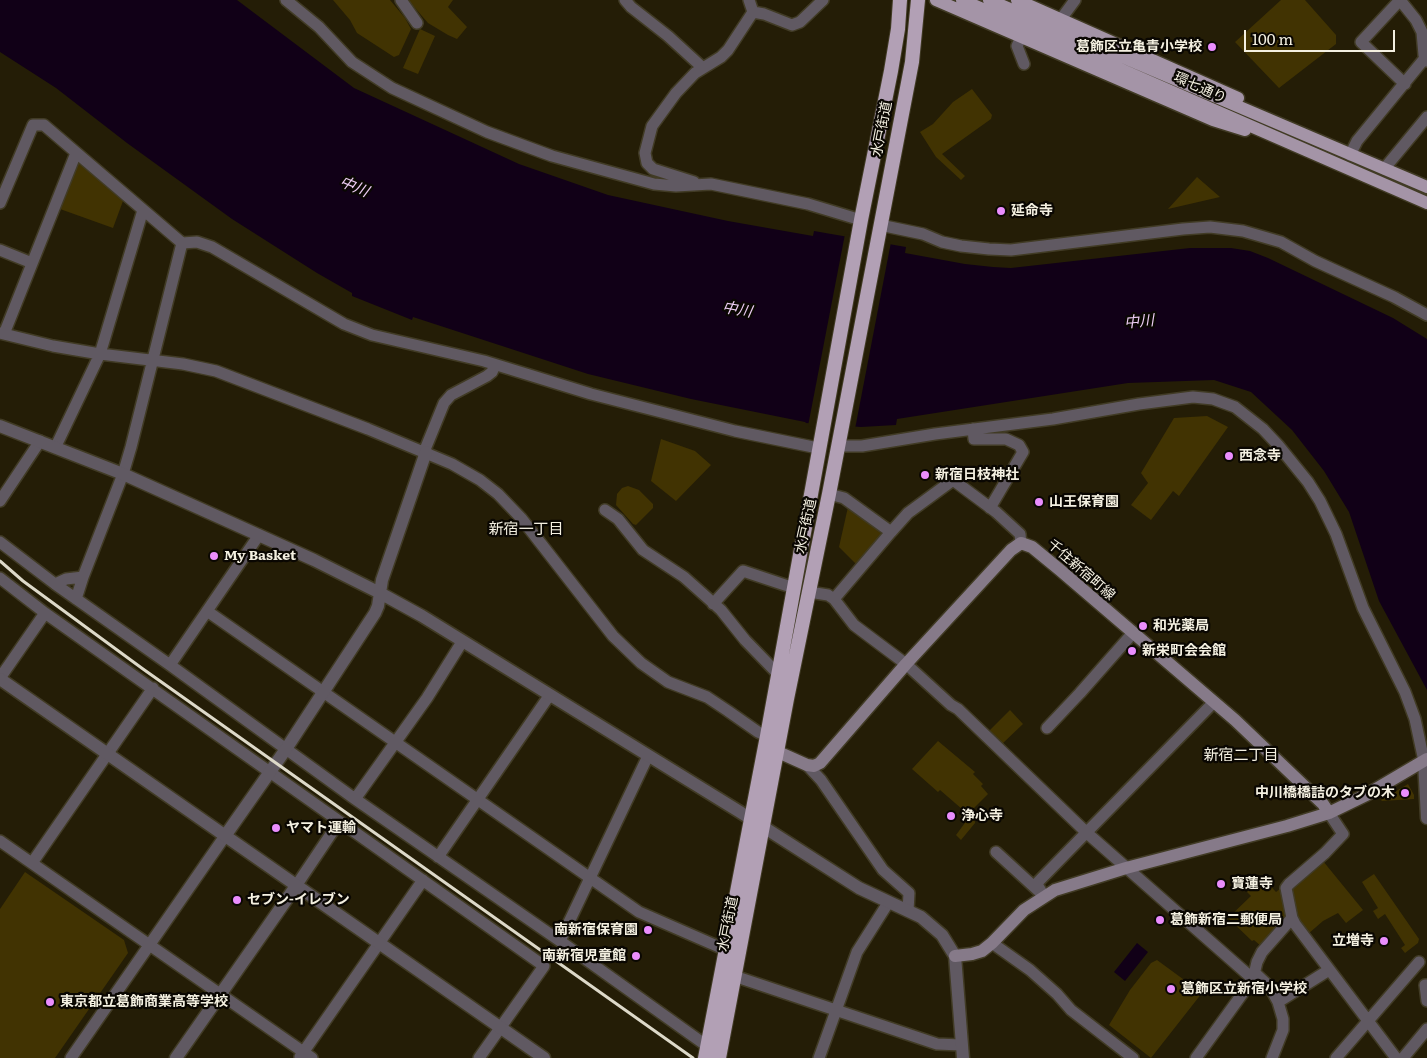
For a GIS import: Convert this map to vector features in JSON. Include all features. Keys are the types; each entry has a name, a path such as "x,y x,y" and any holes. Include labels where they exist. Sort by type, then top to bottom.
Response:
{"highway":[{"name":"水戸街道","path":"706,1052 767,736 821,432 891,71 898,29 900,0"},
{"name":"水戸街道","path":"719,1058 809,592 830,494 912,62 918,0"}],"main road":[{"path":"936,0 962,6"},
{"path":"953,0 1021,37 1213,120 1232,127 1280,132"},
{"name":"環七通り","path":"989,0 1190,93 1280,132 1427,202"},
{"path":"1017,0 1234,96 1260,110 1280,132"},
{"name":"環七通り","path":"962,6 1190,93"},
{"name":"環七通り","path":"1280,132 1350,154 1427,187"},
{"path":"778,752 807,765 814,766 820,762 906,664 1011,550 1021,543"},
{"name":"千住新宿町線","path":"1021,543 1032,547 1214,702 1274,757 1330,813"},
{"path":"955,956 982,951 1024,910 1044,896 1066,886 1330,813 1366,795 1425,760"}],"street":[{"path":"286,0 319,27 352,62 392,88 487,132 552,156 654,184 676,186 711,184 799,202 860,226"},
{"path":"401,0 417,22"},
{"path":"626,0 631,8 668,36 703,68"},
{"path":"748,0 752,12"},
{"path":"752,12 764,14 792,24 800,22 823,0"},
{"path":"1061,19 1075,0"},
{"path":"1350,154 1357,141 1426,60 1424,30 1400,0 1361,42 1405,84"},
{"path":"700,184 653,169 647,163 645,153 652,126 676,93 695,73 721,57 728,50 752,12"},
{"path":"1021,37 1017,46 1024,64"},
{"path":"1384,169 1427,117"},
{"path":"0,203 33,125 44,125 182,243 197,242 212,247 344,324 372,335 450,353 618,401 735,431 818,448"},
{"path":"76,153 2,334 53,346 100,354 196,366 239,378 425,452 480,480 498,494 521,518 614,636 641,663 668,682 707,697 758,732 767,736"},
{"path":"56,446 100,354 143,210"},
{"path":"879,230 923,234 942,242 961,246 1011,250 1183,229 1210,227 1243,231 1281,242 1427,315"},
{"path":"76,599 123,474 182,243"},
{"path":"0,250 32,263"},
{"path":"76,1057 149,944 286,749 375,613 382,580 425,452 444,403 451,394 487,376 492,372 494,365"},
{"path":"840,440 862,446 1193,397 1222,401 1235,407 1263,429 1294,464 1308,482 1336,534 1363,608 1404,692 1414,719 1425,760 1427,818"},
{"path":"0,426 56,446 123,474 259,535 380,593 751,819 839,876 888,903 921,917 942,936 955,956 959,986 961,1044 964,1058"},
{"path":"973,429 974,439 1006,439 1018,444 1023,452 990,508"},
{"path":"0,501 40,441"},
{"path":"834,599 908,513 953,480 1020,534 1021,543"},
{"path":"830,494 844,498 891,532"},
{"path":"605,510 618,519 643,550 684,576 724,613 745,640 778,674"},
{"path":"170,665 259,535"},
{"path":"0,542 55,584 355,799 560,941 706,1052 722,1040"},
{"path":"713,604 743,571 794,588"},
{"path":"55,584 66,579 83,577"},
{"path":"0,578 339,822 544,966 479,1058"},
{"path":"809,592 828,595 834,599 854,625 906,664 951,706 958,709 1126,868 1254,976 1270,987 1278,1002 1283,1019 1283,1030 1272,1058"},
{"path":"207,611 639,912 726,950"},
{"path":"45,612 0,678 544,1058"},
{"path":"1047,728 1132,634"},
{"path":"355,799 427,698 462,642"},
{"path":"32,863 153,688"},
{"path":"438,858 549,696"},
{"path":"1044,896 1038,886 1038,882 1214,702"},
{"path":"560,941 648,756"},
{"path":"807,765 822,780 883,870 909,893 908,911"},
{"path":"1330,813 1343,834 1325,853 1288,884 1286,888 1292,918 1396,1058"},
{"path":"176,1058 339,822"},
{"path":"0,841 220,994 305,1056 423,880"},
{"path":"996,852 1044,896"},
{"path":"820,1058 857,952 888,903"},
{"path":"1196,1058 1254,976 1257,962 1262,952 1292,918"},
{"path":"992,943 1030,970 1057,994 1071,1010 1133,1058"},
{"path":"1336,1058 1419,962"},
{"path":"1278,1002 1329,970"},
{"path":"734,976 937,1044 961,1044"},
{"path":"1427,985 1425,985 1427,1001"},
{"path":"1403,1058 1427,1029"}],"shaded area":[{"path":"333,0 390,0 405,18 411,29 399,55 394,57 357,33 350,20"},
{"path":"408,0 453,0 448,7 467,27 457,39 448,35 428,23"},
{"path":"1281,0 1305,0 1336,35 1336,44 1279,88 1235,42"},
{"path":"420,29 435,36 418,74 403,68"},
{"path":"972,89 992,115 991,119 942,154 965,176 961,180 936,157 920,132 933,124 953,102"},
{"path":"77,163 80,163 123,201 113,228 60,209"},
{"path":"1197,177 1220,197 1168,209"},
{"path":"1207,416 1228,427 1179,496 1173,491 1151,520 1131,505 1148,483 1141,473 1174,418"},
{"path":"661,439 695,451 711,465 676,501 651,481"},
{"path":"628,486 639,490 653,504 653,508 636,525 616,505 617,494 622,488"},
{"path":"848,507 881,533 882,537 856,564 839,547"},
{"path":"1010,710 1023,724 1002,744 989,731"},
{"path":"938,741 975,772 973,774 983,784 981,786 988,794 973,809 975,823 961,840 956,835 970,816 940,790 938,792 912,769"},
{"path":"1408,784 1414,799 1381,800"},
{"path":"1323,861 1363,910 1346,923 1338,913 1323,921 1308,934 1298,920 1290,887"},
{"name":"東京都立葛飾商業高等学校","path":"25,872 124,940 128,953 55,1058 0,1058 0,909"},
{"path":"1374,874 1419,939 1418,943 1405,953 1401,948 1405,945 1385,914 1378,919 1373,911 1378,908 1362,882"},
{"path":"1262,877 1276,892 1281,888 1288,917 1262,947 1254,940 1252,941 1228,918 1251,896 1247,892"},
{"path":"1157,960 1202,993 1151,1058 1109,1025 1130,990 1151,963"}],"water":[{"name":"中川","path":"0,0 237,0 354,88 519,164 608,195 728,221 813,236 814,231 906,247 905,253 993,267 1011,268 1190,248 1231,248 1250,251 1268,258 1393,318 1427,339 1427,690 1379,601 1349,512 1324,471 1292,430 1251,392 1214,380 1128,383 897,419 896,425 861,427 806,423 691,399 588,374 413,317 412,320 352,296 352,293 232,219 127,143 56,88 0,52"},
{"path":"1137,943 1148,952 1125,981 1114,972"}],"pier":[{"path":"845,234 891,242 855,429 808,426"}],"railway":[{"path":"0,561 23,581 143,669 693,1058"}],"place":[{"name":"葛飾区立亀青小学校","path":"1212,47"},
{"name":"延命寺","path":"1001,211"},
{"name":"西念寺","path":"1229,456"},
{"name":"新宿日枝神社","path":"925,475"},
{"name":"山王保育園","path":"1039,502"},
{"name":"My Basket","path":"214,556"},
{"name":"和光薬局","path":"1143,626"},
{"name":"新栄町会会館","path":"1132,651"},
{"name":"中川橋橋詰のタブの木","path":"1405,793"},
{"name":"浄心寺","path":"951,816"},
{"name":"ヤマト運輸","path":"276,828"},
{"name":"寶蓮寺","path":"1221,884"},
{"name":"セブン-イレブン","path":"237,900"},
{"name":"葛飾新宿二郵便局","path":"1160,920"},
{"name":"南新宿保育園","path":"648,930"},
{"name":"立増寺","path":"1384,941"},
{"name":"南新宿児童館","path":"636,956"},
{"name":"葛飾区立新宿小学校","path":"1171,989"},
{"name":"東京都立葛飾商業高等学校","path":"50,1002"}],"district":[{"name":"新宿一丁目","path":"526,530"},
{"name":"新宿二丁目","path":"1241,756"}]}
